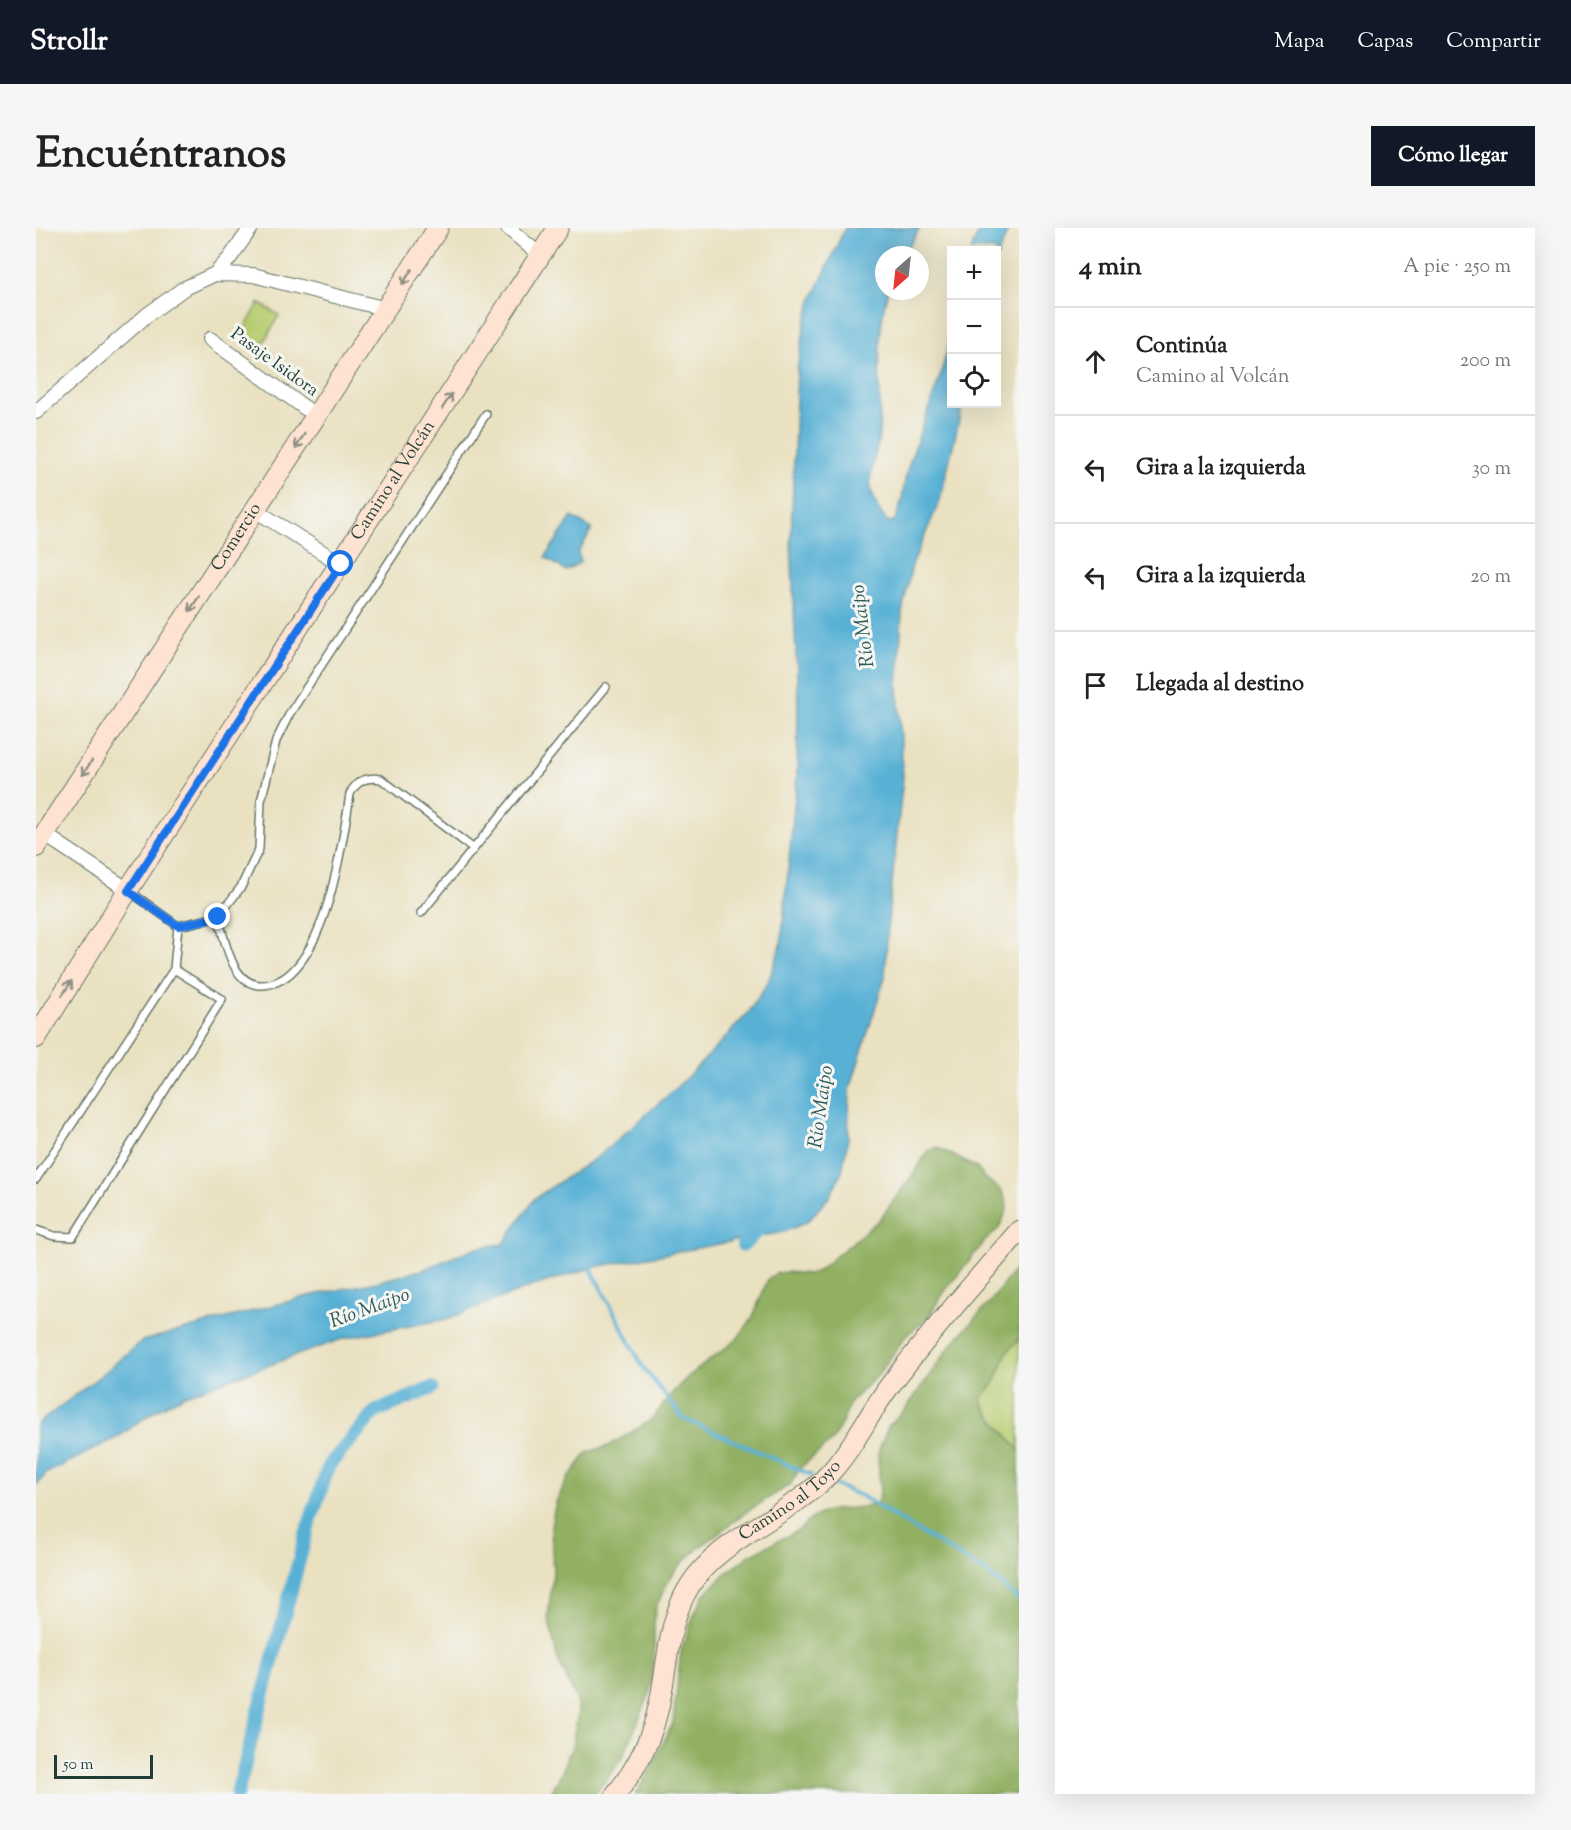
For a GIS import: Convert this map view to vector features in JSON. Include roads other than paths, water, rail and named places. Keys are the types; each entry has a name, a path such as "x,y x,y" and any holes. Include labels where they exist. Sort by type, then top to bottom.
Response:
{"main road":[{"name":"Comercio","path":"40,840 438,228"},
{"name":"Camino al Volcán","path":"36,1038 128,891 558,228"},
{"name":"Camino al Toyo","path":"616,1794 630,1776 647,1744 659,1705 675,1617 680,1603 698,1574 719,1554 797,1500 827,1476 849,1449 878,1402 912,1358 1019,1231"}],"street":[{"path":"36,412 147,315 183,289 215,274 251,228"},
{"path":"508,228 541,256"},
{"path":"215,274 253,275 386,309"},
{"name":"Pasaje Isidora","path":"210,339 316,416"},
{"path":"255,510 341,564"},
{"path":"40,840 128,891"}],"lane":[{"path":"128,891 178,926 218,917 241,887 259,849 261,801 276,741 290,713 486,414"},
{"path":"421,913 606,687"},
{"path":"218,917 234,968 244,979 256,985 269,985 290,972 306,953 322,921 333,886 350,794 357,784 369,778 381,779 474,849"},
{"path":"36,1179 174,969 178,926"},
{"path":"36,1230 54,1236 73,1237 222,999 174,969"}],"water":[{"name":"Río Maipo","path":"845,228 920,228 909,246 875,246 875,300 886,300 880,344 879,434 870,482 876,503 888,522 894,521 899,509 908,468 938,384 947,349 947,408 962,408 940,500 912,565 902,612 898,689 903,777 888,921 885,977 850,1089 848,1139 842,1172 829,1197 807,1222 784,1232 595,1267 533,1286 447,1319 345,1338 185,1395 156,1410 118,1437 47,1473 36,1485 36,1425 142,1341 308,1296 422,1270 475,1248 503,1244 535,1198 600,1155 674,1090 749,1012 768,982 781,945 797,775 798,698 791,541 797,370 805,323 813,298"},
{"path":"980,228 1009,228 1001,248 1001,246 973,246"},
{"path":"572,517 592,529 578,553 581,562 566,571 545,557"}],"waterway":[{"path":"743,1245 762,1226"},
{"path":"589,1265 643,1367 684,1419 811,1475"},
{"path":"237,1794 306,1534 329,1465 375,1412 432,1388"},
{"path":"835,1485 861,1496 990,1575 1019,1600"}]}
